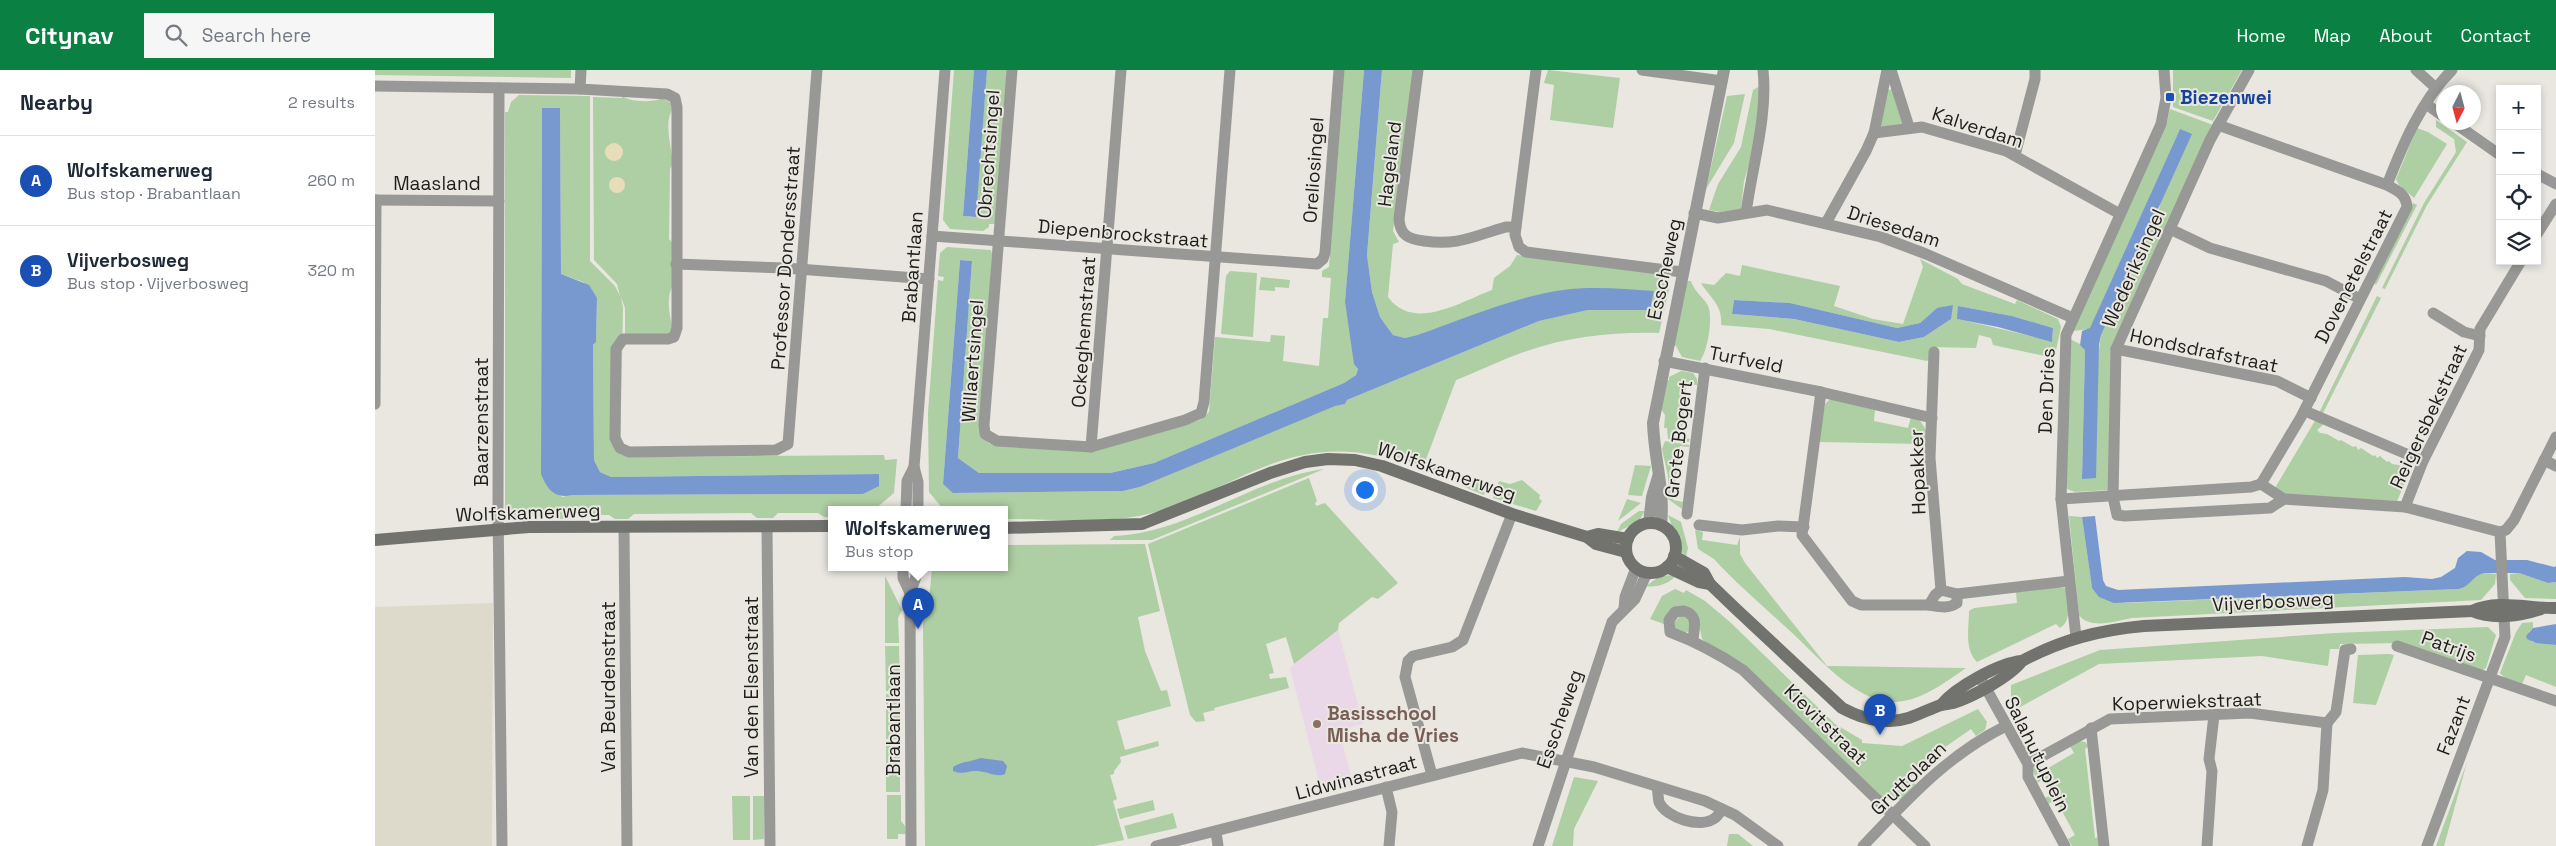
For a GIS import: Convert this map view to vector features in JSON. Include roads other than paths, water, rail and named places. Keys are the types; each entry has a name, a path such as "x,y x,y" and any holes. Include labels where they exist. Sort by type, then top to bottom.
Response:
{"main road":[{"name":"Wolfskamerweg","path":"1008,528 1111,527 1142,524 1277,470 1305,462 1328,459 1355,460 1382,466 1511,514 1587,537 1595,544 1627,546"},
{"path":"1655,524 1673,538 1674,556 1667,567 1658,572 1641,570 1627,546 1636,528 1655,524"},
{"name":"Wolfskamerweg","path":"375,540 499,529 828,526"},
{"name":"Vijverbosweg","path":"1674,556 1704,573 1710,584 1842,708 1864,718 1890,721 1918,716 1941,705 1953,703 1983,683 2016,670 2022,661 2075,637 2106,630 2144,626 2472,611 2483,606 2505,610 2525,605 2556,608"},
{"name":"Vijverbosweg","path":"1667,567 1699,582 1710,584"}],"street":[{"path":"580,89 581,70"},
{"name":"Professor Dondersstraat","path":"677,264 677,328 674,336 667,339 623,339 615,348 615,438 619,448 629,452 776,450 784,448 788,444 789,437 817,70"},
{"name":"Brabantlaan","path":"918,506 918,482 914,468 945,70"},
{"name":"Obrechtsingel","path":"998,241 1012,70"},
{"name":"Ockeghemstraat","path":"1091,447 1121,70"},
{"path":"1215,258 1230,70"},
{"name":"Oreliosingel","path":"1311,265 1317,264 1323,259 1325,253 1339,70"},
{"name":"Hageland","path":"1419,70 1399,219 1399,228 1403,235 1413,239 1446,244 1506,227 1516,227"},
{"path":"1536,70 1516,227 1516,242 1519,248 1526,252 1682,272"},
{"path":"1642,70 1723,75"},
{"path":"1746,213 1749,186 1759,137 1764,80 1763,70"},
{"path":"1826,223 1866,151 1873,133 1887,70"},
{"path":"1891,70 1909,127"},
{"path":"2015,155 2035,79 2035,70"},
{"name":"Den Dries","path":"2075,637 2061,499 2066,335 2161,124 2165,107 2164,70"},
{"name":"Wederiksingel","path":"2113,497 2116,349 2218,125 2249,70"},
{"path":"2416,70 2436,88"},
{"name":"Dovenetelstraat","path":"2439,85 2452,70"},
{"name":"Esscheweg","path":"1655,524 1652,497 1658,477 1653,423 1723,75"},
{"path":"375,86 580,89 667,94 675,98 677,264 929,279"},
{"name":"Baarzenstraat","path":"499,88 499,529 502,846"},
{"name":"Dovenetelstraat","path":"2261,484 2305,411 2407,207 2407,200 2401,192 2387,185 2415,123 2436,88"},
{"path":"2426,104 2436,111"},
{"path":"2218,125 2387,185"},
{"name":"Kalverdam","path":"1873,133 1901,131 1909,127 1922,127 2015,155 2120,214"},
{"path":"2464,130 2496,152"},
{"path":"2539,175 2556,184"},
{"name":"Maasland","path":"375,404 375,200 499,201"},
{"path":"2541,228 2556,204"},
{"name":"Driesedam","path":"1695,213 1718,218 1767,210 1881,237 1926,254 2073,318"},
{"path":"2170,230 2210,248 2326,281 2361,299"},
{"name":"Diepenbrockstraat","path":"932,236 1311,265"},
{"name":"Willaertsingel","path":"998,241 984,425 985,434 997,441 1091,447 1185,420 1201,412 1204,402 1215,258"},
{"name":"Reigersbekstraat","path":"2405,508 2423,461 2479,350 2480,329 2519,265"},
{"path":"2433,313 2464,332 2480,336"},
{"name":"Hondsdrafstraat","path":"2116,349 2277,381 2311,398"},
{"name":"Hopakker","path":"1934,352 1930,463 1941,590"},
{"name":"Turfveld","path":"1664,361 1821,392 1933,418"},
{"name":"Grote Bogert","path":"1687,514 1705,368"},
{"path":"1821,392 1802,535 1852,601 1861,605 1929,604 1941,608 1951,607 1957,603 1957,594"},
{"path":"2305,411 2423,461"},
{"path":"2061,499 2251,487 2261,484 2283,499 2405,508 2500,532 2506,530 2514,520 2556,437"},
{"path":"2544,460 2556,466"},
{"name":"Brabantlaan","path":"905,506 907,482 914,468"},
{"path":"2113,497 2117,515 2125,516 2270,508 2283,499"},
{"path":"1432,775 1405,677 1405,669 1413,656 1452,647 1463,640 1511,514"},
{"path":"1699,525 1742,530 1778,526 1804,527"},
{"name":"Van den Elsenstraat","path":"767,527 770,846"},
{"name":"Van Beurdenstraat","path":"625,528 627,846"},
{"name":"Fazant","path":"2427,846 2505,638 2500,532"},
{"name":"Esscheweg","path":"1538,846 1612,622 1624,609 1625,596 1641,570"},
{"name":"Brabantlaan","path":"903,571 903,578 910,593"},
{"name":"Brabantlaan","path":"911,846 910,593 916,577 916,571"},
{"path":"1929,604 1941,590 1957,594 2069,581"},
{"name":"Kievitstraat","path":"1693,640 1724,657 1758,683 1925,846"},
{"name":"Patrijs","path":"2397,646 2556,701"},
{"path":"2307,846 2323,790 2327,723 2336,712 2345,650 2351,649"},
{"name":"Salahutuplein","path":"1983,683 2028,764 2028,777 2065,846"},
{"name":"Koperwiekstraat","path":"2028,764 2110,719 2250,713 2327,723"},
{"path":"2207,846 2212,771 2209,759 2214,715"},
{"name":"Gruttolaan","path":"1863,846 1946,762 1971,745 2006,726"},
{"name":"Salahutuplein","path":"2091,728 2103,846"},
{"name":"Lidwinastraat","path":"1156,846 1522,753 1565,761 1705,801 1735,815 1778,846"},
{"path":"1386,787 1392,812 1389,846"},
{"path":"1657,787 1659,803 1669,812 1684,820 1700,823 1714,819 1722,809"},
{"path":"1216,832 1218,846"}],"water":[{"path":"974,70 987,70 976,217 963,216"},
{"path":"1364,70 1382,70 1367,255 1372,292 1380,317 1393,335 1405,338 1417,335 1507,303 1563,290 1609,288 1654,291 1650,310 1588,310 1539,321 1347,400 1345,404 1335,406 1140,487 1123,491 953,493 943,484 960,260 972,261 958,458 979,473 1110,473 1154,463 1344,383 1356,375 1358,369 1354,364 1345,302"},
{"path":"542,108 560,108 561,274 589,285 597,298 596,342 593,345 594,460 600,472 611,477 879,474 879,486 863,494 560,496 552,492 541,474"},
{"path":"2180,129 2192,134 2101,335 2099,345 2096,478 2082,479 2085,350 2080,345 2082,331 2090,328"},
{"path":"1734,300 1790,303 1897,328 1920,323 1937,308 1953,305 1951,319 1924,337 1899,342 1794,319 1732,314"},
{"path":"1958,306 2012,316 2053,328 2052,342 1998,327 1957,319"},
{"path":"2095,516 2103,580 2106,586 2118,590 2405,577 2432,579 2441,577 2455,568 2458,558 2467,551 2481,552 2495,560 2527,560 2556,566 2556,582 2548,583 2519,573 2484,573 2459,589 2114,603 2099,597 2092,588 2082,517"},
{"path":"2556,624 2556,645 2536,643 2527,639 2526,636 2533,628"},
{"path":"981,758 1003,761 1007,766 1005,774 999,775 980,771 962,773 953,771 953,767 956,765"}],"place":[{"name":"Biezenwei","path":"2170,97"},
{"name":"Wolfskamerweg","path":"918,629"},
{"name":"Basisschool Misha de Vries","path":"1317,724"},
{"name":"Vijverbosweg","path":"1880,735"}]}
